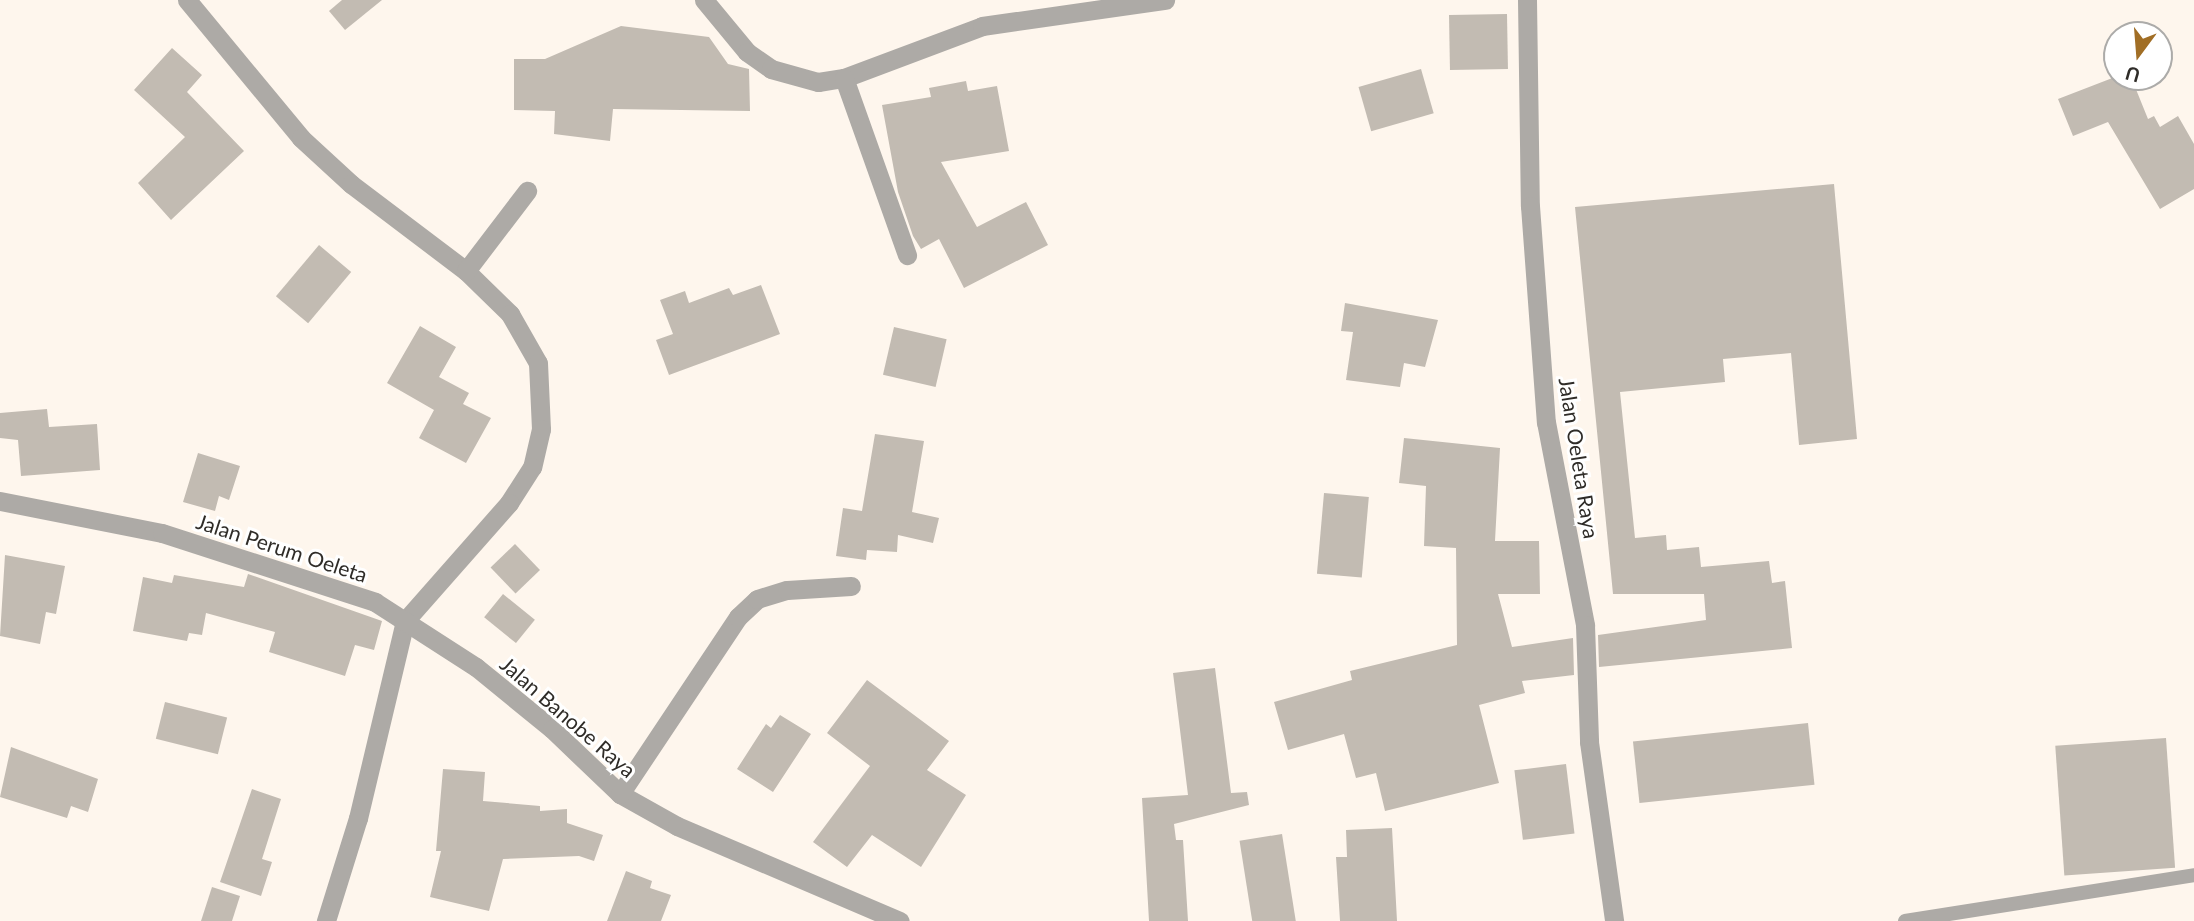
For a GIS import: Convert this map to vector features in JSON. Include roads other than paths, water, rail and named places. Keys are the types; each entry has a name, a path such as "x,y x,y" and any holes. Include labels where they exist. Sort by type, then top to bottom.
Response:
{"street":[{"path":"187,0 301,138 351,184 466,271 526,335 538,363 541,429 532,467 509,503 405,621 358,818 326,921"},
{"path":"704,0 747,52 771,69 818,82 844,78 982,26 1165,0"},
{"name":"Jalan Oeleta Raya","path":"1527,0 1530,205 1546,422 1585,625 1590,742 1615,921"},
{"path":"844,78 907,255"},
{"path":"466,271 527,191"},
{"name":"Jalan Perum Oeleta","path":"0,501 162,533 357,594 405,621"},
{"path":"620,794 738,617 757,599 787,590 851,586"},
{"name":"Jalan Banobe Raya","path":"405,621 524,706 620,794 677,826 900,921"}],"lane":[{"path":"1905,921 2194,875"}]}
